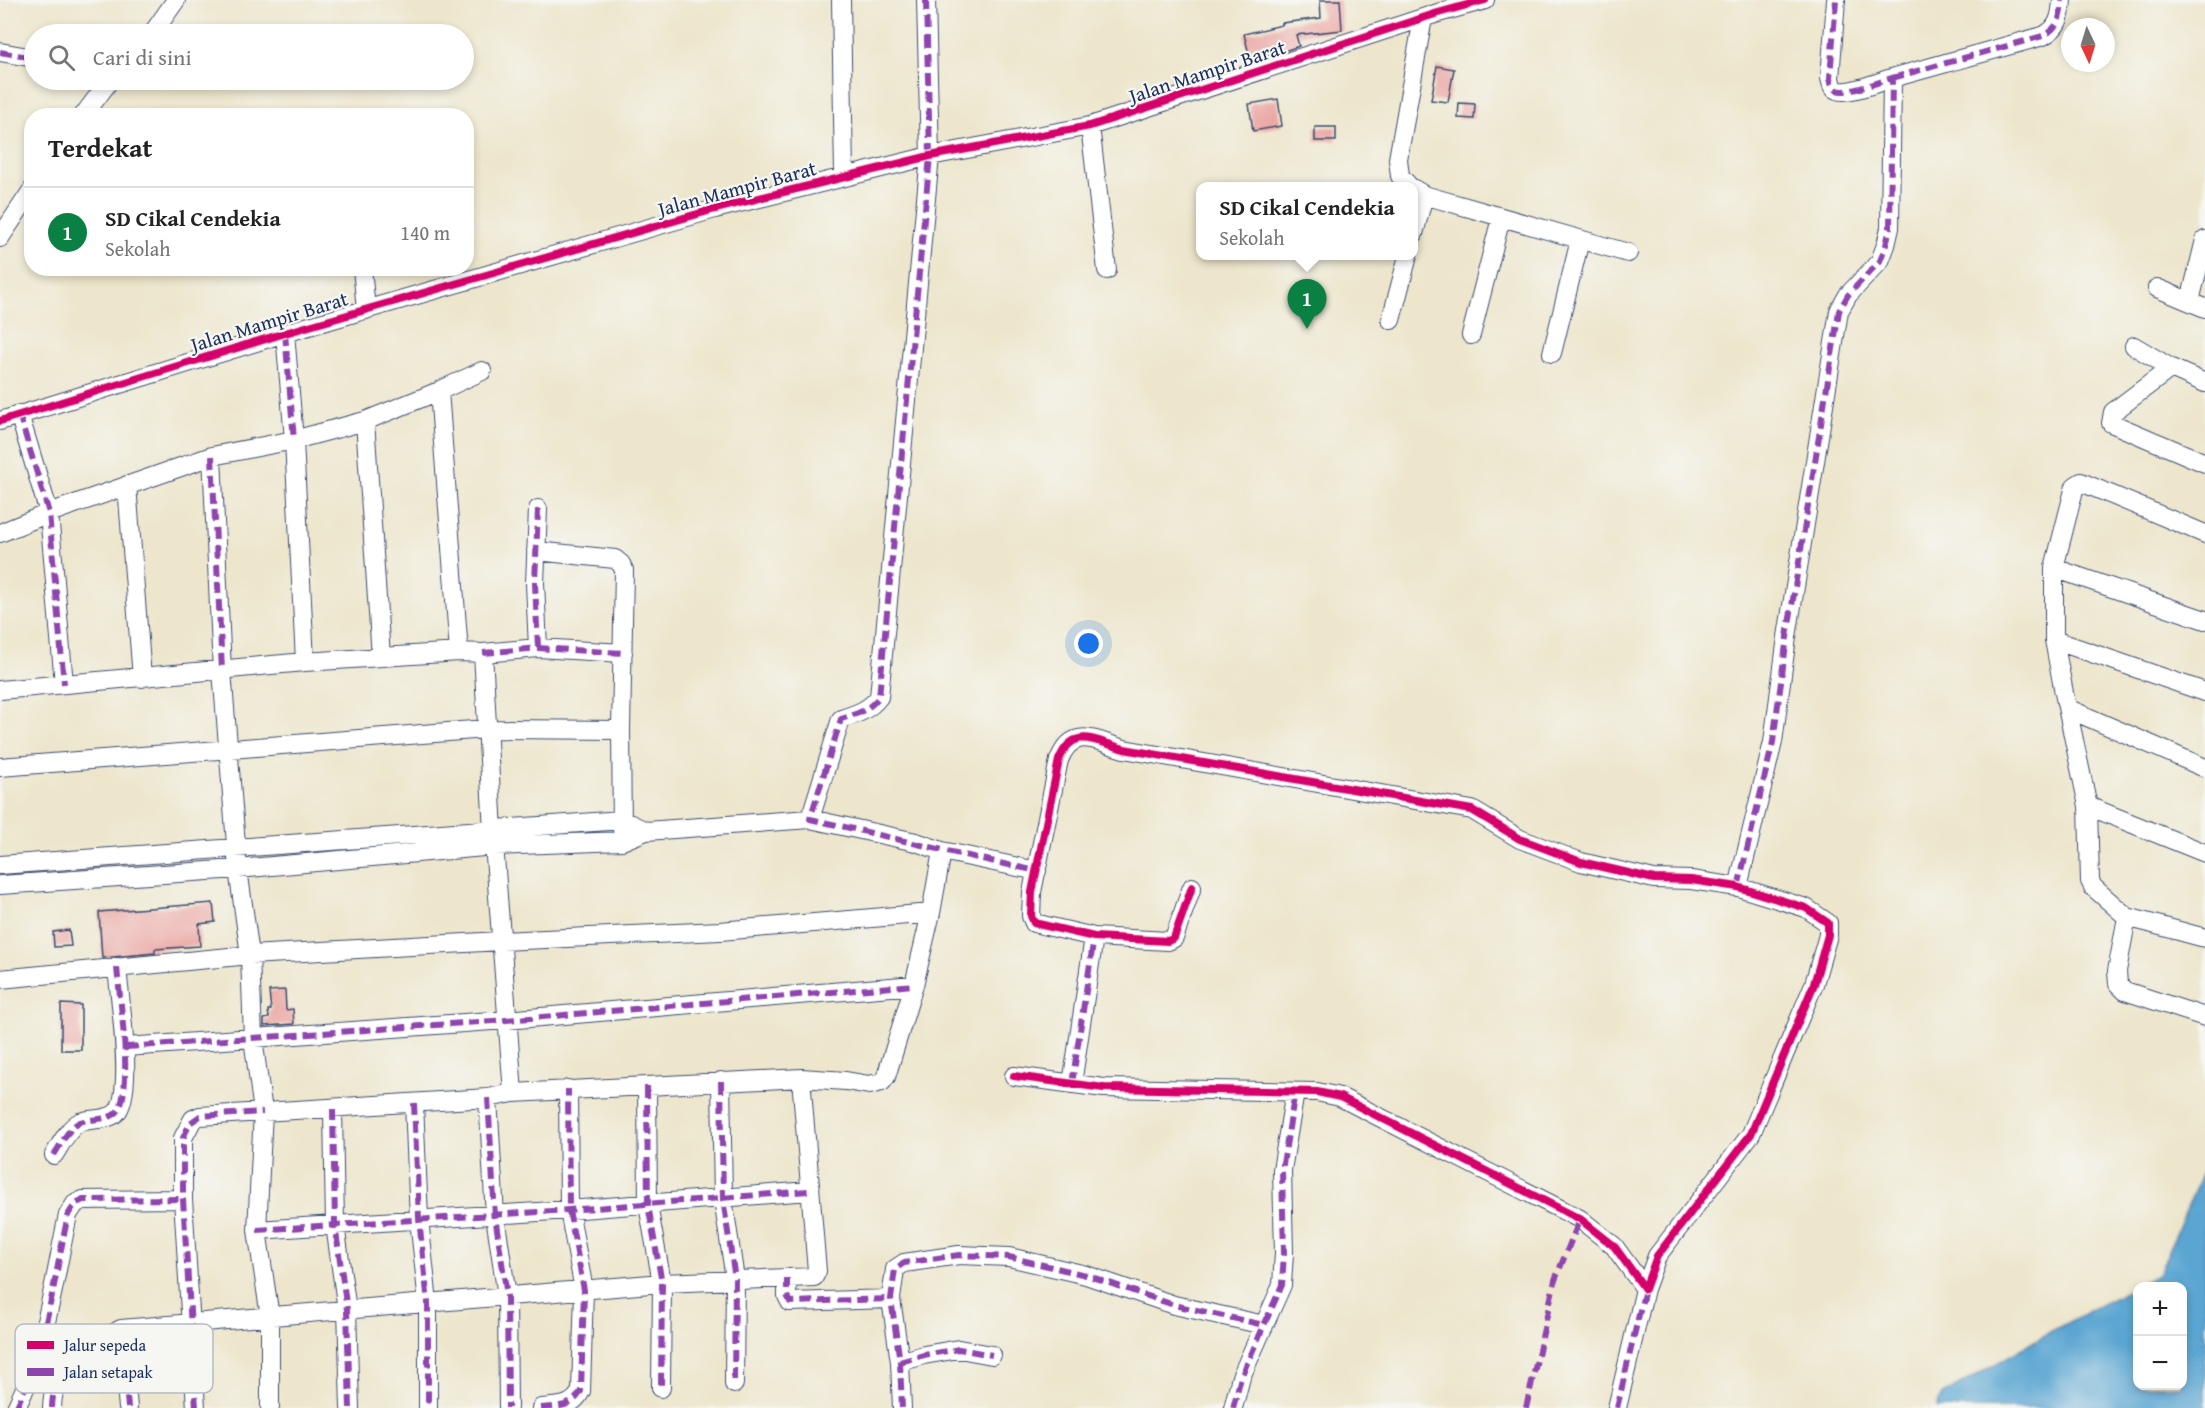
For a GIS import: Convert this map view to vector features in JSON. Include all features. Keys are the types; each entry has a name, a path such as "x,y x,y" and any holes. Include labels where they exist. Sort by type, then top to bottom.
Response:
{"street":[{"path":"159,24 176,0"},
{"path":"841,0 844,176"},
{"path":"810,819 841,719 860,713 872,706 879,697 930,156 926,0"},
{"name":"Jalan Mampir Barat","path":"0,421 285,333 715,209 930,156 1090,126 1433,10 1485,0"},
{"path":"1836,0 1830,78 1832,86 1845,92 2043,36 2051,32 2058,22 2062,0"},
{"path":"1407,182 1401,176 1398,159 1433,10"},
{"path":"0,52 24,56"},
{"path":"1738,887 1773,742 1788,625 1839,311 1848,296 1880,261 1890,228 1892,78"},
{"path":"89,108 102,90"},
{"path":"1090,126 1107,270"},
{"path":"1418,191 1501,218 1628,254"},
{"path":"0,238 24,202"},
{"path":"1471,335 1501,218"},
{"path":"1552,353 1580,240"},
{"path":"2157,288 2197,304 2205,240"},
{"path":"1391,320 1407,260"},
{"path":"363,276 366,310"},
{"path":"285,333 294,440 305,662"},
{"path":"2134,346 2171,368 2205,383"},
{"path":"2171,368 2113,412 2111,423 2205,463"},
{"path":"0,533 49,513 212,456 294,440 365,421 482,371"},
{"path":"439,391 459,652"},
{"path":"19,414 49,513 64,684"},
{"path":"365,421 381,657"},
{"path":"212,456 228,750 238,869 250,955 253,1038 263,1112 257,1230 270,1317 270,1408"},
{"path":"2205,534 2081,482 2075,486 2055,568 2053,609 2055,640 2064,693 2088,806 2090,881 2093,887 2127,917 2205,938"},
{"path":"127,485 142,678"},
{"path":"538,509 535,583 538,648"},
{"path":"536,551 615,559 624,570 621,730 622,841"},
{"path":"2055,568 2205,620"},
{"path":"2055,640 2205,692"},
{"path":"0,690 305,662 459,652 483,653 538,648 623,653"},
{"path":"483,653 486,729 513,1093"},
{"path":"2068,709 2205,768"},
{"path":"0,767 486,729 621,730"},
{"path":"1192,888 1174,938 1168,941 1094,937 1034,923 1031,907 1036,871 1059,760 1068,743 1076,738 1087,739 1284,778 1472,810 1520,839 1581,862 1654,879 1691,880 1738,887 1806,908 1828,923 1828,934 1814,984 1751,1134 1657,1256 1645,1289 1617,1408"},
{"path":"2088,806 2205,854"},
{"path":"0,865 237,847 494,838 622,841 646,831 810,819 1036,871"},
{"path":"0,885 238,869 622,820 646,831"},
{"path":"192,1322 183,1199 183,1138 192,1119 200,1116 488,1098 513,1093 568,1089 801,1078 869,1085 882,1082 889,1070 914,985 931,913 942,851"},
{"path":"0,979 250,955 501,940 720,931 931,913"},
{"path":"2127,917 2117,971 2118,984 2125,991 2205,1017"},
{"path":"1072,1084 1094,937"},
{"path":"54,1155 74,1126 81,1122 112,1116 122,1104 126,1047 117,967"},
{"path":"126,1047 506,1020 914,985"},
{"path":"1014,1076 1104,1088 1317,1092 1340,1097 1580,1219 1614,1246 1645,1289"},
{"path":"172,1324 662,1283 811,1278 817,1271 801,1078"},
{"path":"721,1081 723,1199 735,1279 734,1384"},
{"path":"647,1086 648,1205 662,1283 661,1388"},
{"path":"541,1408 567,1406 576,1401 581,1391 584,1290 569,1210 568,1089"},
{"path":"1233,1408 1241,1377 1282,1285 1284,1253 1282,1170 1295,1092"},
{"path":"488,1098 495,1216 507,1296 508,1408"},
{"path":"414,1103 419,1219 428,1303 428,1408"},
{"path":"333,1109 335,1225 347,1310 350,1408"},
{"path":"257,1230 495,1216 809,1191"},
{"path":"44,1324 68,1215 75,1204 83,1200 183,1199"},
{"path":"902,1408 900,1362 891,1299 895,1269 904,1263 959,1255 1009,1257 1086,1275 1174,1305 1264,1325"},
{"path":"787,1278 787,1296 790,1302 891,1299"},
{"path":"900,1362 924,1354 959,1349 992,1355"},
{"path":"16,1408 24,1393"},
{"path":"127,1393 128,1408"},
{"path":"195,1393 196,1408"}],"water":[{"path":"2205,1166 2205,1408 1937,1408 1941,1396 2050,1332 2133,1288 2133,1390 2187,1390 2187,1282 2144,1282 2159,1274"}],"building":[{"path":"1320,0 1340,0 1342,30 1296,35 1299,46 1251,62 1244,34 1282,25 1282,23 1321,18"},
{"path":"1437,66 1454,69 1448,102 1431,100"},
{"path":"1278,99 1282,126 1253,131 1249,104"},
{"path":"1459,103 1475,104 1474,119 1458,118"},
{"path":"1315,127 1336,127 1336,141 1315,141"},
{"path":"213,903 215,922 199,924 200,946 155,949 155,953 102,958 99,912"},
{"path":"69,930 71,946 54,947 53,932"},
{"path":"285,990 286,1010 293,1009 294,1024 264,1026 264,1019 269,1018 268,1010 271,1010 269,991"},
{"path":"61,1004 81,1005 81,1050 61,1050"}],"marked path":[{"path":"926,0 930,156 879,697 862,711 841,719 810,819 1037,871"},
{"path":"1738,887 1773,742 1787,637 1839,311 1848,295 1880,261 1890,228 1892,78 1848,91 1837,90 1833,87 1830,78 1836,0"},
{"path":"1892,78 2043,36 2056,25 2062,0"},
{"path":"0,52 24,56"},
{"path":"285,333 294,440"},
{"path":"19,414 49,513 64,684"},
{"path":"212,456 222,671"},
{"path":"538,509 535,583 538,648"},
{"path":"483,653 538,648 623,653"},
{"path":"1072,1084 1094,937"},
{"path":"54,1155 76,1124 112,1116 122,1103 125,1066 117,967"},
{"path":"126,1047 506,1020 914,985"},
{"path":"721,1081 723,1199 735,1279 734,1384"},
{"path":"647,1086 648,1205 662,1283 661,1388"},
{"path":"541,1408 569,1403 581,1391 584,1290 569,1210 568,1089"},
{"path":"1233,1408 1241,1377 1282,1285 1284,1253 1282,1170 1295,1092"},
{"path":"488,1098 495,1216 507,1296 508,1408"},
{"path":"414,1103 419,1219 428,1303 428,1408"},
{"path":"333,1109 335,1225 347,1310 350,1408"},
{"path":"191,1324 183,1199 183,1138 190,1123 200,1116 263,1112"},
{"path":"257,1230 569,1210 809,1191"},
{"path":"45,1324 68,1215 75,1204 83,1200 183,1199"},
{"path":"1526,1408 1555,1280 1580,1219"},
{"path":"902,1408 900,1362 891,1299 895,1269 904,1263 959,1255 1009,1257 1086,1275 1174,1305 1264,1325"},
{"path":"787,1278 787,1296 790,1302 891,1299"},
{"path":"1617,1408 1645,1289"},
{"path":"900,1362 959,1349 992,1355"},
{"path":"16,1408 23,1393"},
{"path":"52,1408 54,1393"},
{"path":"127,1393 128,1408"},
{"path":"195,1393 196,1408"}],"cycle path":[{"path":"0,421 285,333 715,209 930,156 1090,126 1438,13 1485,0"},
{"path":"1014,1076 1104,1088 1317,1092 1340,1097 1580,1219 1614,1246 1645,1289 1657,1256 1751,1134 1814,984 1828,935 1828,923 1806,908 1738,887 1691,880 1654,879 1581,862 1520,839 1472,810 1124,749 1086,738 1071,742 1059,760 1032,892 1031,916 1034,923 1094,937 1168,941 1174,938 1192,887"}],"place":[{"name":"SD Cikal Cendekia","path":"1307,329"}]}
